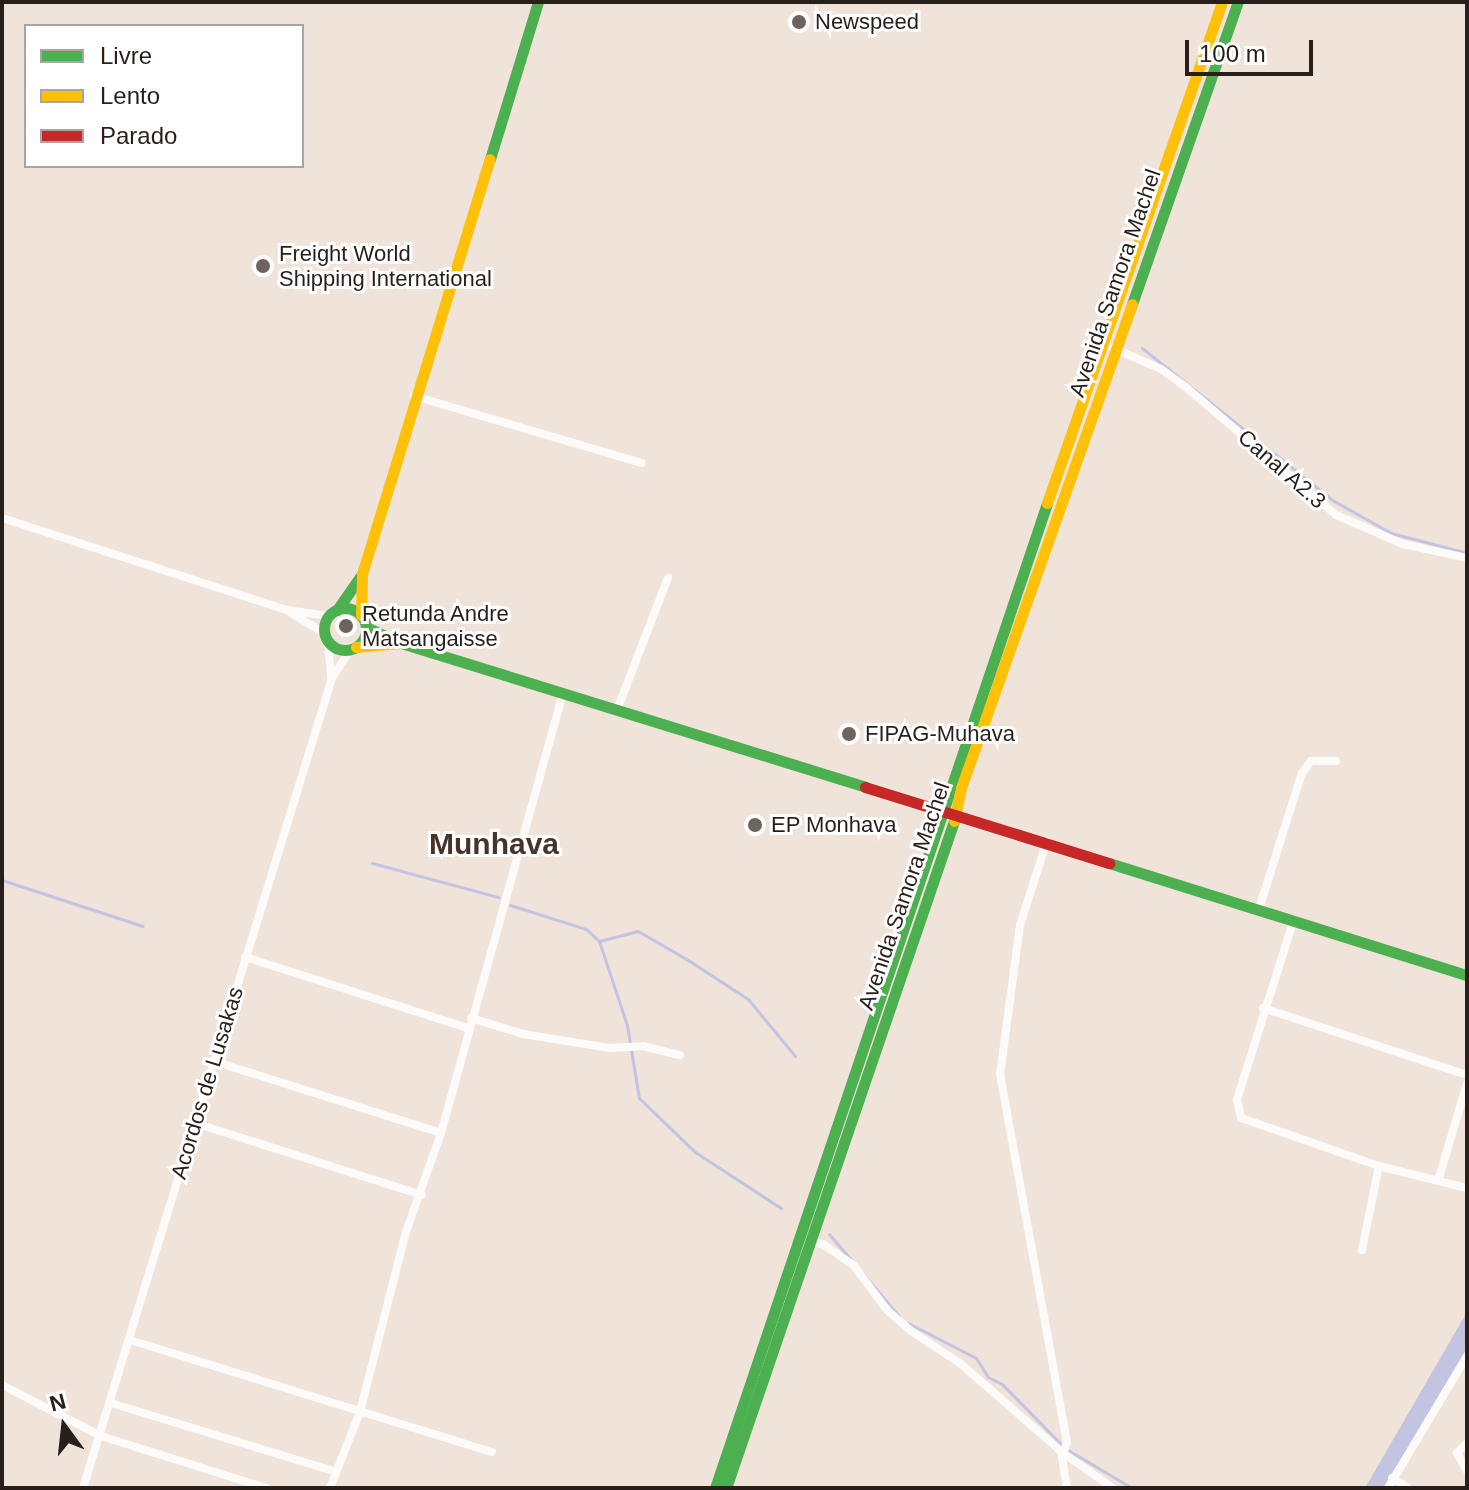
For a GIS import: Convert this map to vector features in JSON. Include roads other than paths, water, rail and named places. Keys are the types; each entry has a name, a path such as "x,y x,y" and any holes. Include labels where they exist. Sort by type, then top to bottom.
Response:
{"main road":[{"path":"538,2 414,396 362,574 361,615 366,627 401,643 1047,841 1467,975"},
{"name":"Avenida Samora Machel","path":"715,1488 940,808 1222,2"},
{"name":"Avenida Samora Machel","path":"726,1488 957,813 961,788 1113,348 1238,2"},
{"path":"362,574 333,613 326,637 353,649 401,643"},
{"path":"333,613 361,615"},
{"path":"353,649 366,627"}],"street":[{"name":"Canal A2.3","path":"1113,348 1174,379 1336,515 1403,544 1467,558"},
{"path":"414,396 641,463"},
{"path":"2,518 287,610 333,613"},
{"path":"617,710 668,578"},
{"path":"287,610 326,637 332,678"},
{"path":"332,678 353,649"},
{"name":"Acordos de Lusakas","path":"83,1488 332,678"},
{"path":"330,1488 360,1412 406,1232 422,1195 441,1133 563,693"},
{"path":"1259,909 1302,773 1311,761 1336,761"},
{"path":"1047,841 1020,925 1000,1074 1064,1449 1067,1488"},
{"path":"1294,919 1263,1008 1237,1100 1241,1118 1379,1166 1467,1188"},
{"path":"245,957 468,1028"},
{"path":"1263,1008 1467,1075"},
{"path":"471,1018 523,1034 609,1048 653,1047 680,1055"},
{"path":"213,1061 441,1133"},
{"path":"1438,1181 1467,1084"},
{"path":"195,1123 422,1195"},
{"path":"1362,1250 1379,1166"},
{"path":"809,1242 823,1244 854,1266 887,1310 961,1364 1113,1488"},
{"path":"130,1340 492,1452"},
{"path":"1388,1488 1467,1356"},
{"path":"2,1385 101,1436 266,1488"},
{"path":"111,1403 336,1472"},
{"path":"1467,1443 1457,1453 1467,1471"},
{"path":"1392,1478 1408,1488"}],"water":[{"path":"1467,1312 1467,1347 1455,1372 1383,1488 1365,1488"}],"waterway":[{"path":"1142,348 1334,501 1391,533 1467,553"},
{"path":"372,863 498,897"},
{"path":"2,880 143,926"},
{"path":"510,905 586,929 599,941 627,1025 639,1098 695,1152 781,1208"},
{"path":"599,941 638,931 688,960 748,999 795,1056"},
{"path":"829,1234 899,1316"},
{"path":"908,1323 976,1358 988,1377 1002,1384 1062,1445"},
{"path":"1068,1450 1132,1488"}],"place":[{"name":"Newspeed","path":"799,22"},
{"name":"Freight World Shipping International","path":"263,266"},
{"name":"Retunda Andre Matsangaisse","path":"346,626"},
{"name":"FIPAG-Muhava","path":"849,734"},
{"name":"EP Monhava","path":"755,825"}],"district":[{"name":"Munhava","path":"494,844"}]}
